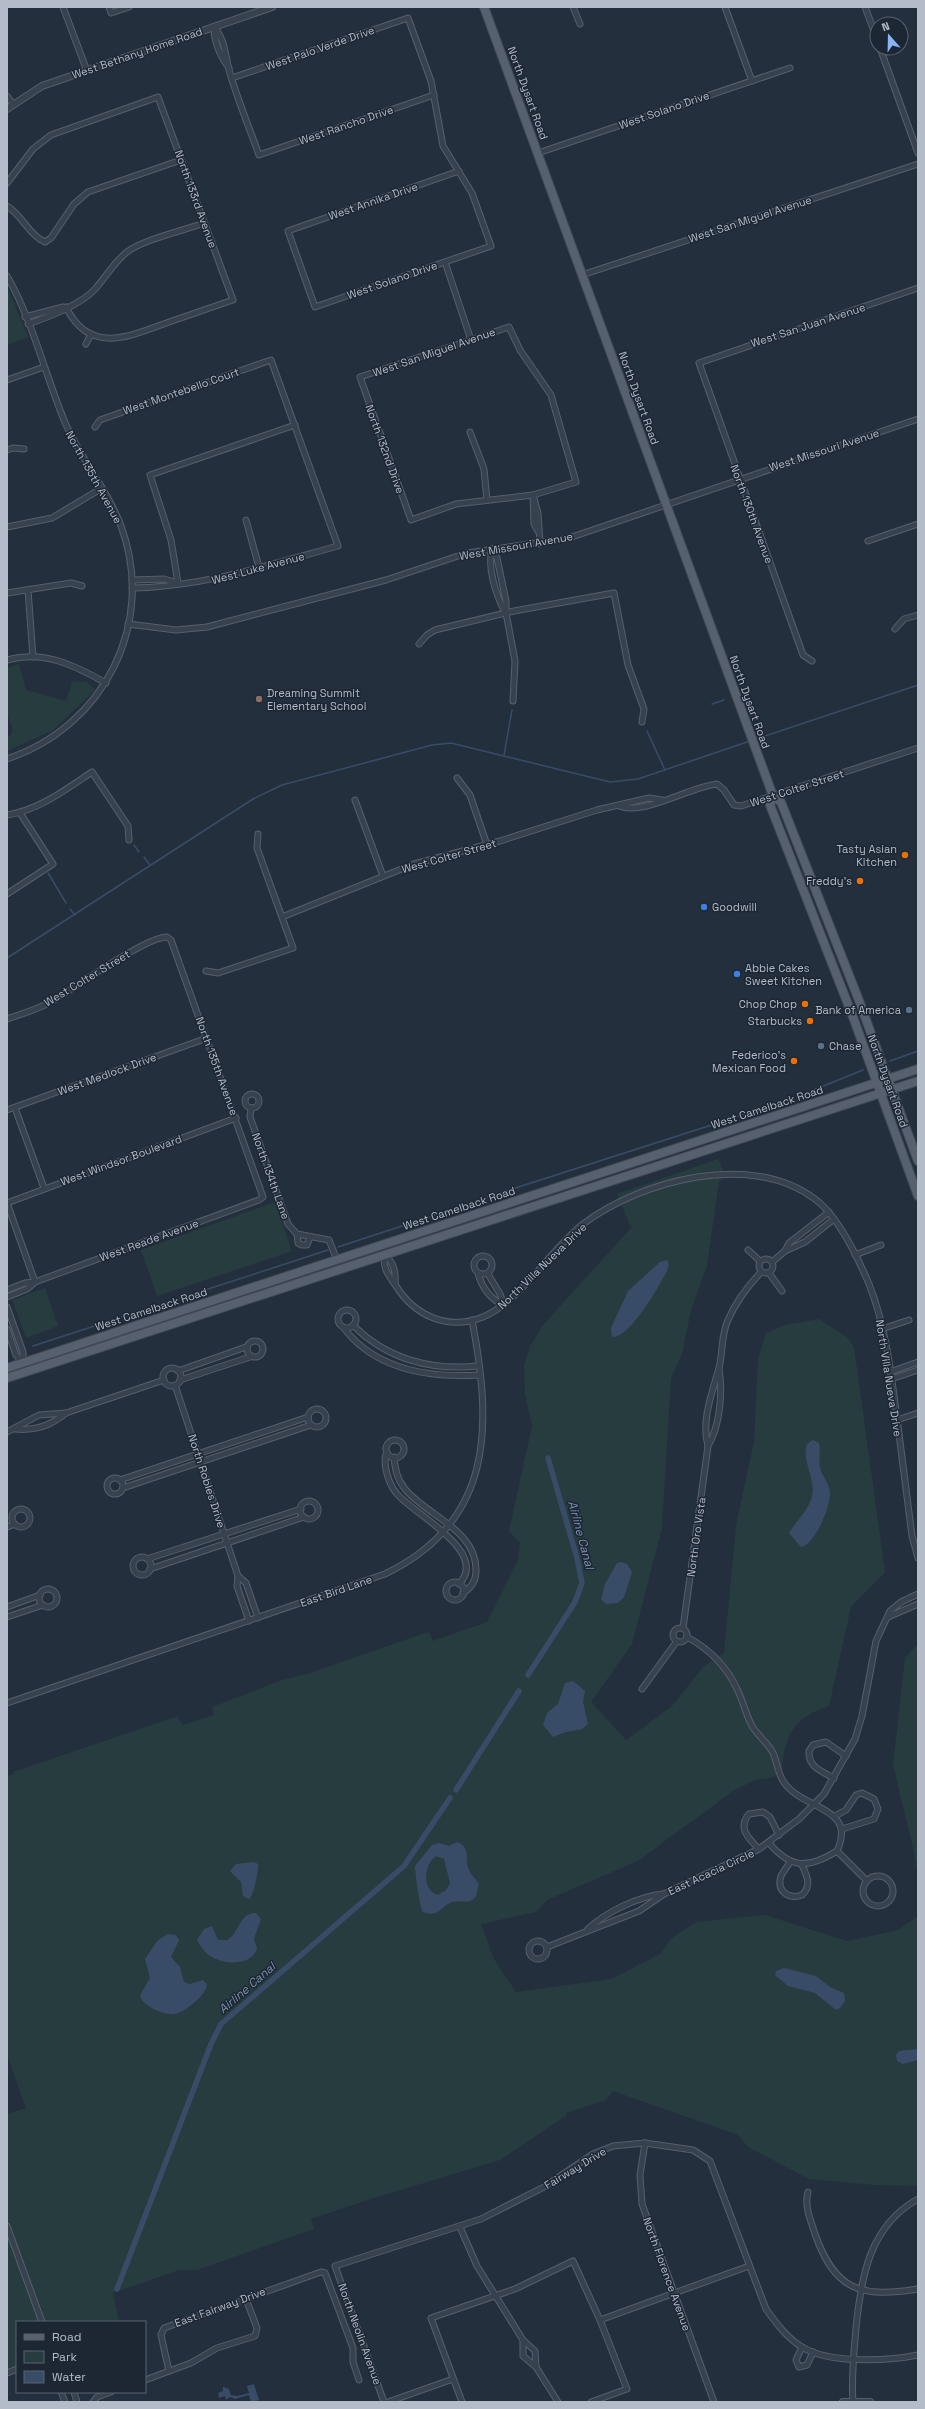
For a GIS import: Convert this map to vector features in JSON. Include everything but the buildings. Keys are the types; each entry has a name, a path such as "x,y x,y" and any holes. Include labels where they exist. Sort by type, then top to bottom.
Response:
{"main road":[{"name":"North Dysart Road","path":"484,7 773,796 781,802 892,1089 918,1162"},
{"name":"North Dysart Road","path":"773,796 770,805 881,1092 918,1196"},
{"path":"824,943 834,938"},
{"name":"West Camelback Road","path":"7,1368 918,1069"},
{"name":"West Camelback Road","path":"7,1378 918,1081"},
{"path":"729,1132 732,1141"},
{"path":"478,1214 481,1223"},
{"path":"382,1245 385,1254"},
{"path":"23,1363 26,1372"}],"street":[{"path":"63,7 87,71"},
{"path":"109,7 111,13 129,7"},
{"name":"West Bethany Home Road","path":"7,109 42,86 214,27 259,9 272,7"},
{"path":"573,7 580,24"},
{"path":"724,7 752,81"},
{"path":"865,7 869,18"},
{"name":"West Palo Verde Drive","path":"232,78 408,18 431,81 434,95"},
{"path":"214,27 220,33 225,47 232,78"},
{"path":"214,27 214,36 229,69"},
{"path":"219,49 225,47"},
{"path":"883,56 918,153"},
{"name":"West Solano Drive","path":"538,153 790,68"},
{"name":"West Rancho Drive","path":"232,78 259,155 434,95"},
{"path":"434,95 443,146 459,171"},
{"path":"7,96 13,104"},
{"name":"North 133rd Avenue","path":"7,183 33,149 51,136 68,128 158,97 233,300 124,338 108,339 91,334"},
{"path":"7,206 20,217 38,239 45,242 51,238 80,197 96,189 182,160"},
{"name":"West San Miguel Avenue","path":"582,275 918,164"},
{"name":"West Solano Drive","path":"315,307 491,246 475,200 459,171"},
{"name":"West Annika Drive","path":"315,307 288,232 459,171"},
{"path":"28,324 48,317 83,300 90,294 122,256 134,247 204,223"},
{"path":"445,262 471,340"},
{"name":"North 135th Avenue","path":"7,276 28,324 68,430 102,488 121,526 130,558 132,588 128,624 122,649 106,683"},
{"name":"West San Juan Avenue","path":"699,363 918,288"},
{"path":"25,317 46,310 66,307"},
{"path":"66,307 76,322 91,334 86,344"},
{"path":"46,310 48,317"},
{"name":"West San Miguel Avenue","path":"360,378 509,327 520,350 551,395 576,482 533,495"},
{"name":"West Montebello Court","path":"95,427 100,420 271,360 295,425"},
{"name":"North 130th Avenue","path":"699,363 803,655 812,661"},
{"path":"7,380 44,367"},
{"name":"North 132nd Drive","path":"360,378 411,520 456,504 487,500"},
{"name":"West Missouri Avenue","path":"128,624 176,630 208,627 386,580 458,556 492,549 540,544 570,538 739,478 918,419"},
{"path":"178,583 171,540 150,476 295,425"},
{"name":"West Luke Avenue","path":"132,588 156,588 178,583 203,582 338,546 295,425"},
{"path":"470,432 484,469 487,500 533,495 540,544"},
{"path":"7,450 13,448 24,449"},
{"path":"7,526 52,518 102,488"},
{"path":"246,520 259,567"},
{"path":"868,540 918,524"},
{"path":"492,549 497,558 506,601 506,613 515,661 513,701"},
{"path":"492,549 490,559 495,585 500,602 506,613"},
{"name":"West Luke Avenue","path":"132,580 164,579 178,583"},
{"path":"156,580 156,588"},
{"path":"7,593 71,583 82,586"},
{"path":"495,585 502,583"},
{"path":"28,590 32,656"},
{"path":"418,644 427,634 435,630 506,613 614,593 628,665 644,709 642,722"},
{"path":"895,629 904,619 918,615"},
{"path":"7,660 32,656 66,662 106,683 86,709 62,731 32,749 7,760"},
{"name":"West Colter Street","path":"282,917 414,864 487,844 597,810 649,798 662,800 717,784 724,790 734,805 741,806 918,748"},
{"path":"7,815 20,813 46,802 92,772 128,826 128,840"},
{"path":"457,778 470,794 487,844"},
{"path":"355,800 383,876"},
{"path":"7,894 53,864 20,813"},
{"path":"206,971 218,973 293,948 257,848 258,834"},
{"name":"West Colter Street","path":"7,1019 48,1004 138,948 161,937 167,937"},
{"name":"North 135th Avenue","path":"167,937 170,940 236,1118 263,1197"},
{"name":"West Medlock Drive","path":"7,1110 206,1038"},
{"path":"14,1108 44,1188"},
{"name":"North 134th Lane","path":"251,1108 250,1117 288,1224 298,1234 298,1243 307,1245 310,1237"},
{"name":"West Windsor Boulevard","path":"8,1203 44,1188 236,1118"},
{"name":"North Villa Nueva Drive","path":"385,1254 383,1262 388,1277 395,1284 409,1304 426,1316 445,1321 472,1320 489,1314 504,1305 570,1235 584,1224 608,1209 664,1185 703,1176 742,1175 792,1185 817,1200 829,1212 855,1255 871,1289 882,1329 890,1372 918,1558"},
{"name":"West Reade Avenue","path":"7,1290 19,1285 35,1282 259,1200 263,1197"},
{"path":"8,1203 35,1282"},
{"path":"785,1252 792,1241 829,1212"},
{"path":"772,1262 785,1252 805,1242 834,1219"},
{"path":"298,1234 310,1237 325,1238 331,1244 337,1260"},
{"path":"855,1255 881,1245"},
{"path":"748,1250 760,1261"},
{"path":"385,1254 391,1260 396,1274 395,1284"},
{"path":"488,1274 492,1269 493,1263 490,1258 484,1256 478,1257 474,1268 478,1273 482,1285 494,1300 504,1305"},
{"path":"760,1261 766,1259 772,1262"},
{"path":"760,1261 758,1265 761,1272 769,1273 782,1291"},
{"path":"769,1273 773,1266 772,1262"},
{"name":"North Oro Vista","path":"708,1446 705,1436 711,1392 718,1369 727,1321 743,1290 761,1272"},
{"path":"478,1273 488,1274"},
{"path":"488,1274 500,1294 504,1305"},
{"name":"West Reade Avenue","path":"7,1297 22,1291 35,1282"},
{"path":"19,1285 22,1291"},
{"path":"7,1307 23,1352 23,1363"},
{"path":"343,1327 347,1328 353,1325 355,1320 354,1315 350,1311 344,1311 338,1317 339,1323 359,1344 385,1361 411,1371 434,1376 479,1375"},
{"name":"East Bird Lane","path":"7,1702 385,1574 410,1560 442,1532 463,1504 479,1465 484,1429 472,1320"},
{"path":"882,1329 909,1320"},
{"path":"353,1325 366,1338 390,1352 413,1362 435,1366 478,1366"},
{"path":"7,1329 16,1355 23,1363"},
{"path":"254,1341 263,1346 260,1356 250,1357 215,1368 180,1380 175,1385 167,1384 164,1380 166,1370 171,1368 178,1371 246,1347 249,1343 254,1341"},
{"path":"246,1347 250,1357"},
{"path":"385,1361 390,1352"},
{"path":"212,1359 215,1368"},
{"path":"890,1372 918,1362"},
{"path":"434,1376 435,1366"},
{"name":"North Oro Vista","path":"683,1628 708,1446 716,1426 721,1389 718,1369"},
{"path":"891,1379 918,1370"},
{"path":"178,1371 180,1380"},
{"path":"15,1430 39,1415 66,1413 164,1380"},
{"name":"North Robles Drive","path":"175,1385 238,1576 237,1586 249,1621"},
{"path":"316,1410 321,1411 325,1416 325,1421 322,1425 316,1427 311,1425 158,1476 123,1488 121,1492 115,1494 109,1493 106,1489 109,1479 116,1478 120,1480 240,1440 308,1417 311,1412 316,1410"},
{"path":"7,1432 41,1428 51,1424 66,1413"},
{"path":"897,1420 918,1413"},
{"path":"308,1417 311,1425"},
{"path":"276,1427 280,1436"},
{"path":"240,1440 243,1448"},
{"path":"394,1457 402,1453 403,1448 401,1442 395,1440 386,1446 387,1452 385,1460 389,1480 398,1496 461,1549 466,1564 465,1576 459,1584"},
{"path":"387,1452 394,1457 398,1476 406,1490 469,1544 475,1563 475,1579 470,1588 456,1600 447,1596 446,1590 450,1584 459,1584"},
{"path":"155,1468 158,1476"},
{"path":"389,1480 398,1476"},
{"path":"120,1480 123,1488"},
{"path":"409,1505 415,1498"},
{"path":"301,1509 147,1559 142,1558 137,1560 134,1565 135,1570 139,1574 144,1575 150,1569 185,1557 304,1517 314,1517 317,1512 317,1507 314,1502 308,1501 303,1504 301,1509 304,1517"},
{"path":"7,1527 15,1524 20,1526 26,1524 29,1516 26,1511 22,1509 16,1511 10,1516 15,1524"},
{"path":"268,1519 271,1528"},
{"path":"182,1548 185,1557"},
{"path":"147,1559 150,1569"},
{"path":"466,1564 475,1563"},
{"name":"North Robles Drive","path":"238,1576 246,1583 258,1618"},
{"path":"459,1584 463,1589 463,1593"},
{"path":"50,1589 57,1597 53,1605 43,1605 9,1616 7,1607 40,1595 44,1590 50,1589"},
{"name":"East Acacia Circle","path":"547,1947 627,1916 655,1902 664,1894 759,1849 779,1836 814,1804 824,1794 855,1739 862,1716 876,1641 890,1611 901,1602 918,1594"},
{"path":"40,1595 40,1601 43,1605"},
{"path":"888,1617 918,1604"},
{"path":"677,1641 673,1633 678,1628 683,1628 687,1631 687,1638"},
{"path":"677,1641 684,1641 687,1638"},
{"path":"687,1638 708,1651 726,1671 737,1690 753,1727 773,1753 785,1784 800,1798 835,1816 842,1829 841,1843 837,1851 817,1861 802,1865 782,1858 769,1843"},
{"path":"642,1689 677,1641"},
{"path":"834,1778 817,1770 810,1762 809,1751 813,1745 826,1742 846,1756"},
{"path":"835,1816 846,1810 856,1795 862,1793 874,1799 878,1809 874,1819 842,1829"},
{"name":"East Acacia Circle","path":"759,1849 745,1833 744,1826 749,1814 763,1812 770,1817 779,1836"},
{"path":"837,1851 867,1881"},
{"path":"790,1862 781,1876 780,1886 782,1891 792,1897 802,1895 808,1887 808,1879 802,1865"},
{"path":"880,1877 888,1881 892,1889 891,1898 879,1906 870,1903 863,1890 867,1881 880,1877"},
{"name":"East Acacia Circle","path":"588,1930 596,1922 622,1908 652,1895 664,1894"},
{"path":"622,1908 627,1916"},
{"name":"Fairway Drive","path":"335,2266 460,2227 517,2202 600,2151 621,2144 645,2143 693,2150 710,2161 766,2309 777,2324 802,2347 813,2352 853,2358 899,2359 918,2355"},
{"name":"North Florence Avenue","path":"645,2143 640,2175 642,2204 714,2402"},
{"path":"808,2192 806,2200 808,2213 823,2255 831,2269 844,2282 860,2289 895,2293 918,2289"},
{"path":"853,2402 853,2358 860,2289 872,2249 882,2231 900,2210 918,2199"},
{"path":"7,2226 42,2321"},
{"path":"460,2227 477,2266 523,2340 535,2351 536,2367"},
{"path":"462,2402 431,2318 497,2296 532,2282 573,2262 600,2320 627,2389 591,2402"},
{"name":"North Neolin Avenue","path":"335,2266 384,2402"},
{"path":"600,2320 750,2266"},
{"name":"East Fairway Drive","path":"169,2371 161,2335 163,2329 320,2272 324,2273 328,2281 348,2334 353,2349 353,2364 358,2380"},
{"path":"146,2380 191,2363 217,2348 255,2336 257,2328 246,2299"},
{"path":"523,2340 523,2356 536,2367 558,2402"},
{"path":"802,2347 796,2360 799,2367 807,2365 813,2352"},
{"path":"388,2402 453,2379"},
{"path":"93,2402 98,2397 108,2393"},
{"path":"843,2402 870,2402"}],"green space":[{"path":"7,286 28,337 7,345"},
{"path":"19,664 26,690 66,701 72,682 86,681 95,690 52,731 7,751 7,737 12,734 12,727 7,714 7,668"},
{"path":"718,1159 725,1174 719,1182 707,1266 691,1310 682,1354 671,1378 662,1528 632,1644 591,1702 626,1740 672,1706 704,1666 724,1653 736,1526 754,1441 758,1358 766,1333 784,1325 819,1319 848,1338 854,1347 885,1572 851,1607 829,1706 807,1716 799,1722 793,1730 785,1748 782,1771 774,1777 755,1780 733,1791 638,1861 547,1900 536,1912 481,1924 494,1959 516,1992 611,1979 660,1954 672,1938 696,1922 765,1915 847,1941 898,1930 918,1916 918,2186 875,2185 809,2179 748,2147 738,2135 613,2091 606,2100 566,2113 567,2115 500,2160 371,2199 311,2219 314,2229 197,2270 179,2270 113,2293 119,2321 16,2321 16,2365 7,2369 7,2114 26,2108 7,2055 7,1776 14,1774 13,1772 178,1716 182,1725 214,1715 212,1707 279,1681 310,1673 419,1635 429,1632 433,1641 487,1622 518,1560 520,1543 509,1531 532,1426 525,1394 524,1366 530,1346 543,1325 631,1228 617,1194"},
{"path":"275,1202 292,1251 157,1296 141,1250"},
{"path":"45,1288 58,1326 26,1338 12,1300"},
{"path":"918,1644 918,1877 914,1852 893,1765 905,1657"}],"water":[{"path":"667,1260 669,1264 667,1271 658,1288 643,1310 627,1329 619,1335 612,1337 611,1328 628,1291 660,1262"},
{"path":"813,1440 819,1443 820,1468 828,1484 830,1494 825,1516 821,1525 811,1540 806,1545 801,1547 789,1533 805,1511 812,1496 813,1490 807,1463 806,1450 807,1444"},
{"path":"621,1562 627,1564 632,1572 624,1597 618,1603 606,1604 601,1599 605,1584 617,1563"},
{"path":"573,1681 585,1691 583,1702 588,1724 582,1729 566,1732 553,1737 543,1725 547,1713 558,1704 565,1683"},
{"path":"457,1842 462,1844 464,1847 467,1854 469,1870 479,1884 476,1896 468,1902 452,1902 433,1914 423,1912 419,1898 415,1866 432,1845 439,1843 449,1846","holes":["436,1856 444,1859 450,1883 446,1890 438,1895 429,1888 426,1877 432,1860"]},
{"path":"254,1862 258,1864 258,1872 254,1889 249,1899 243,1896 241,1882 230,1871 236,1864"},
{"path":"256,1913 261,1919 254,1939 257,1949 254,1955 249,1959 237,1962 224,1962 217,1960 205,1952 197,1940 204,1929 212,1926 218,1940 227,1940 235,1933 246,1916"},
{"path":"168,1934 176,1935 179,1940 171,1957 180,1967 184,1982 190,1984 203,1980 207,1985 206,1989 199,1998 184,2010 175,2014 160,2012 154,2009 141,1999 140,1995 150,1978 145,1959 158,1940"},
{"path":"784,1968 816,1976 830,1987 844,1993 845,2001 840,2008 836,2010 815,1993 788,1986 775,1975 776,1971"},
{"path":"918,2049 918,2060 903,2064 897,2061 896,2055 899,2051"},
{"path":"254,2384 259,2400 251,2402 249,2395 235,2399 230,2397 226,2400 225,2396 219,2398 218,2393 223,2391 223,2387 229,2389 231,2395 237,2396 249,2393 247,2386"}],"waterway":[{"path":"756,739 918,685"},
{"path":"712,704 724,700"},
{"path":"504,755 512,710"},
{"path":"647,731 665,770"},
{"path":"7,958 253,799 282,785 432,745 451,743 610,782 638,779 750,741"},
{"path":"134,845 139,852"},
{"path":"144,857 150,865"},
{"path":"48,873 66,903"},
{"path":"70,909 75,915"},
{"path":"890,1061 918,1051"},
{"path":"801,1095 863,1070"},
{"path":"730,1119 788,1099"},
{"path":"481,1199 721,1122"},
{"path":"338,1247 469,1204"},
{"path":"33,1346 328,1250"},
{"name":"Airline Canal","path":"528,1675 575,1602 582,1583 577,1558 548,1458"},
{"name":"Airline Canal","path":"456,1790 519,1691"},
{"name":"Airline Canal","path":"117,2289 211,2044 221,2024 404,1866 450,1798"}],"place":[{"name":"Dreaming Summit Elementary School","path":"259,699"},
{"name":"Tasty Asian Kitchen","path":"905,855"},
{"name":"Freddy's","path":"860,881"},
{"name":"Goodwill","path":"704,907"},
{"name":"Abbie Cakes Sweet Kitchen","path":"737,974"},
{"name":"Chop Chop","path":"805,1004"},
{"name":"Bank of America","path":"909,1010"},
{"name":"Starbucks","path":"810,1021"},
{"name":"Chase","path":"821,1046"},
{"name":"Federico's Mexican Food","path":"794,1061"}]}
